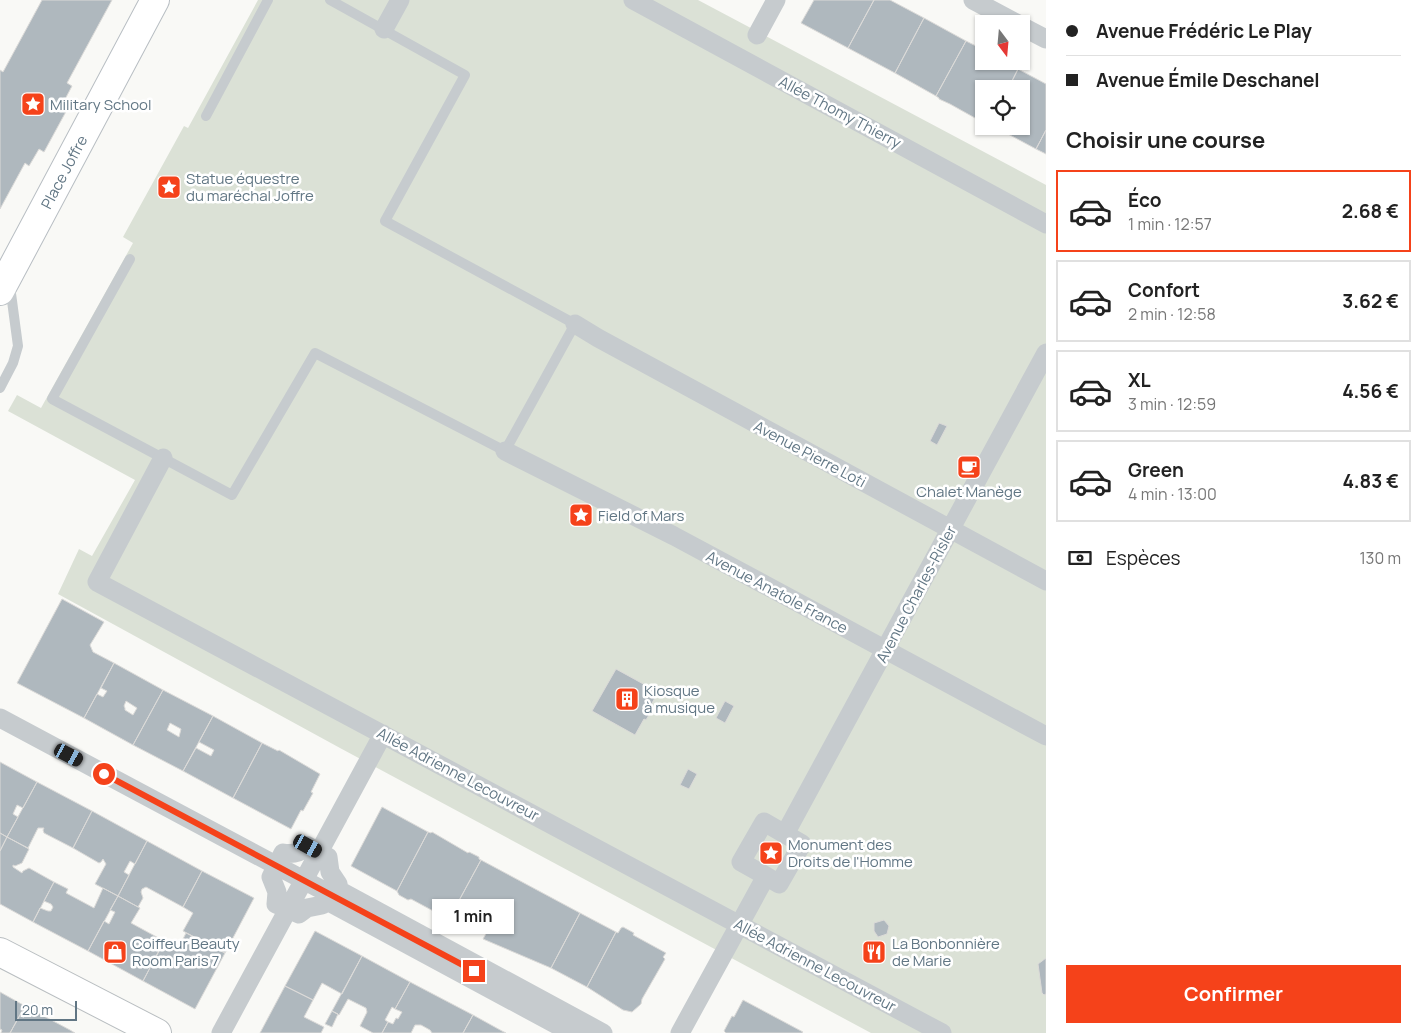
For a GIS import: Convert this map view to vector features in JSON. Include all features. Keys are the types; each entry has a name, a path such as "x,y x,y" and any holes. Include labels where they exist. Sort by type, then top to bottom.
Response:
{"main road":[{"name":"Place Joffre","path":"4,283 155,0"},
{"path":"0,952 157,1033"}],"street":[{"path":"384,29 400,0"},
{"name":"Allée Thomy Thierry","path":"633,0 1046,224"},
{"path":"757,35 776,0"},
{"path":"973,0 1001,15"},
{"path":"1030,31 1046,39"},
{"name":"Avenue Pierre Loti","path":"575,324 606,343 1046,581"},
{"name":"Avenue Charles-Risler","path":"785,834 1046,353"},
{"name":"Avenue Anatole France","path":"505,451 674,536 1046,736"},
{"name":"Allée Adrienne Lecouvreur","path":"163,458 97,582 942,1033"},
{"path":"0,718 591,1033"},
{"path":"221,1033 383,734"},
{"path":"764,822 802,844 779,884 766,876 741,862 764,822"},
{"path":"572,1033 325,900 322,905 307,908 299,914 276,904 277,892 271,877 283,853 295,853 308,846 328,857 330,872 338,884 335,888 603,1033"},
{"path":"680,1033 766,876"}],"lane":[{"path":"206,116 268,0"},
{"path":"130,259 52,399 232,495 315,353 505,451 575,324 384,221 465,75 330,0"},
{"path":"0,388 13,363 18,346 4,283"}],"shaded area":[{"name":"Field of Mars","path":"258,0 698,0 1046,185 1046,1033 871,1033 340,748 58,594 79,549 92,556 135,480 8,411 17,395 41,408 133,243 123,237 184,126 188,128"}],"building":[{"name":"Military School","path":"42,0 112,0 67,83 72,86 63,103 69,106 44,152 39,149 29,166 25,163 0,209 0,70 3,72"},
{"path":"814,0 874,0 848,48 801,23"},
{"path":"874,0 890,0 924,18 895,73 848,48"},
{"path":"924,18 966,41 936,96 895,73"},
{"path":"966,41 975,46 975,70 1018,70 1012,80 975,80 975,118 936,96"},
{"path":"1018,70 1020,70 1046,84 1046,130 1036,149 1010,135 1030,135 1030,80 1012,80"},
{"path":"1046,130 1046,154 1036,149"},
{"path":"939,423 947,426 937,445 930,441"},
{"path":"62,599 104,622 90,645 93,652 114,663 84,718 17,683"},
{"path":"114,663 163,690 133,745 84,718 97,694 103,697 107,691 101,688","holes":["126,701 137,708 133,715 125,710 124,706"]},
{"name":"Kiosque à musique","path":"616,669 658,692 650,707 653,708 635,735 592,711"},
{"path":"163,690 213,716 183,771 133,745","holes":["170,723 181,729 179,737 167,730"]},
{"path":"725,701 734,706 725,723 716,718"},
{"path":"213,716 262,743 233,798 183,771 196,748 211,756 214,750 199,742"},
{"path":"262,743 279,750 320,774 311,792 313,793 291,829 233,798"},
{"path":"0,762 37,782 23,808 17,805 13,814 18,817 7,837 0,833"},
{"path":"688,769 697,774 689,789 680,785"},
{"path":"37,782 92,811 73,848 44,833 44,828 38,828 28,848 7,837"},
{"path":"382,807 428,832 397,891 351,866"},
{"path":"92,811 147,841 135,864 130,861 124,872 129,875 118,896 95,884 106,864 103,859 99,863 73,848"},
{"path":"428,832 432,832 468,853 479,857 481,860 449,919 445,921 437,916 437,913 411,899 408,900 399,895 397,891"},
{"path":"0,833 7,837 0,851"},
{"path":"7,837 29,849 22,863 13,865 13,867 22,873 29,868 54,882 33,922 0,904 0,851"},
{"path":"147,841 202,871 183,907 146,887 142,889 143,898 138,907 118,896"},
{"path":"481,860 580,913 551,968 483,939 491,925 477,911 456,906"},
{"path":"202,871 254,898 225,953 183,931 193,913 183,907"},
{"path":"54,882 68,889 66,893 94,908 103,888 118,896 88,951 33,922 40,908 51,911 53,907 51,904 44,901"},
{"path":"118,896 140,908 131,923 164,941 143,981 88,951 104,921 109,924 115,912 110,910"},
{"path":"580,913 616,932 587,987 551,968"},
{"path":"884,920 889,926 887,934 878,937 874,931 874,923"},
{"path":"623,927 634,933 633,935 666,953 663,957 665,959 641,1004 632,1012 623,1010 587,987 616,932 618,933"},
{"path":"315,931 362,956 342,994 322,983 313,1000 285,986"},
{"path":"186,933 225,953 195,1009 143,981 165,940 171,943 171,948 181,946"},
{"name":"La Bonbonnière de Marie","path":"870,940 886,949 879,963 862,955"},
{"path":"362,956 410,982 395,1009 392,1007 385,1020 388,1022 382,1033 373,1033 360,1026 367,1012 366,1008 348,999 339,1015 332,1011"},
{"path":"1046,958 1046,994 1044,995 1042,993 1038,964"},
{"path":"410,982 473,1015 463,1033 432,1033 421,1025 415,1025 411,1033 382,1033 388,1022 393,1024 402,1012 395,1009"},
{"path":"285,986 313,1000 304,1017 324,1027 321,1033 260,1033"},
{"path":"0,992 25,1006 10,1033 1,1033 2,1030 0,1029"},
{"path":"743,1000 803,1032 726,1033 724,1031"},
{"path":"25,1006 70,1030 75,1033 10,1033"},
{"path":"332,1011 338,1014 332,1027 325,1024"},
{"path":"473,1015 502,1031 506,1033 463,1033"}],"place":[{"name":"Military School","path":"33,104"},
{"name":"Statue équestre du maréchal Joffre","path":"169,187"},
{"name":"Chalet Manège","path":"969,467"},
{"name":"Field of Mars","path":"581,515"},
{"name":"Kiosque à musique","path":"627,699"},
{"name":"Monument des Droits de l'Homme","path":"771,853"},
{"name":"Coiffeur Beauty Room Paris 7","path":"115,952"},
{"name":"La Bonbonnière de Marie","path":"874,952"}],"route":[{"path":"104,774 474,971"}]}
